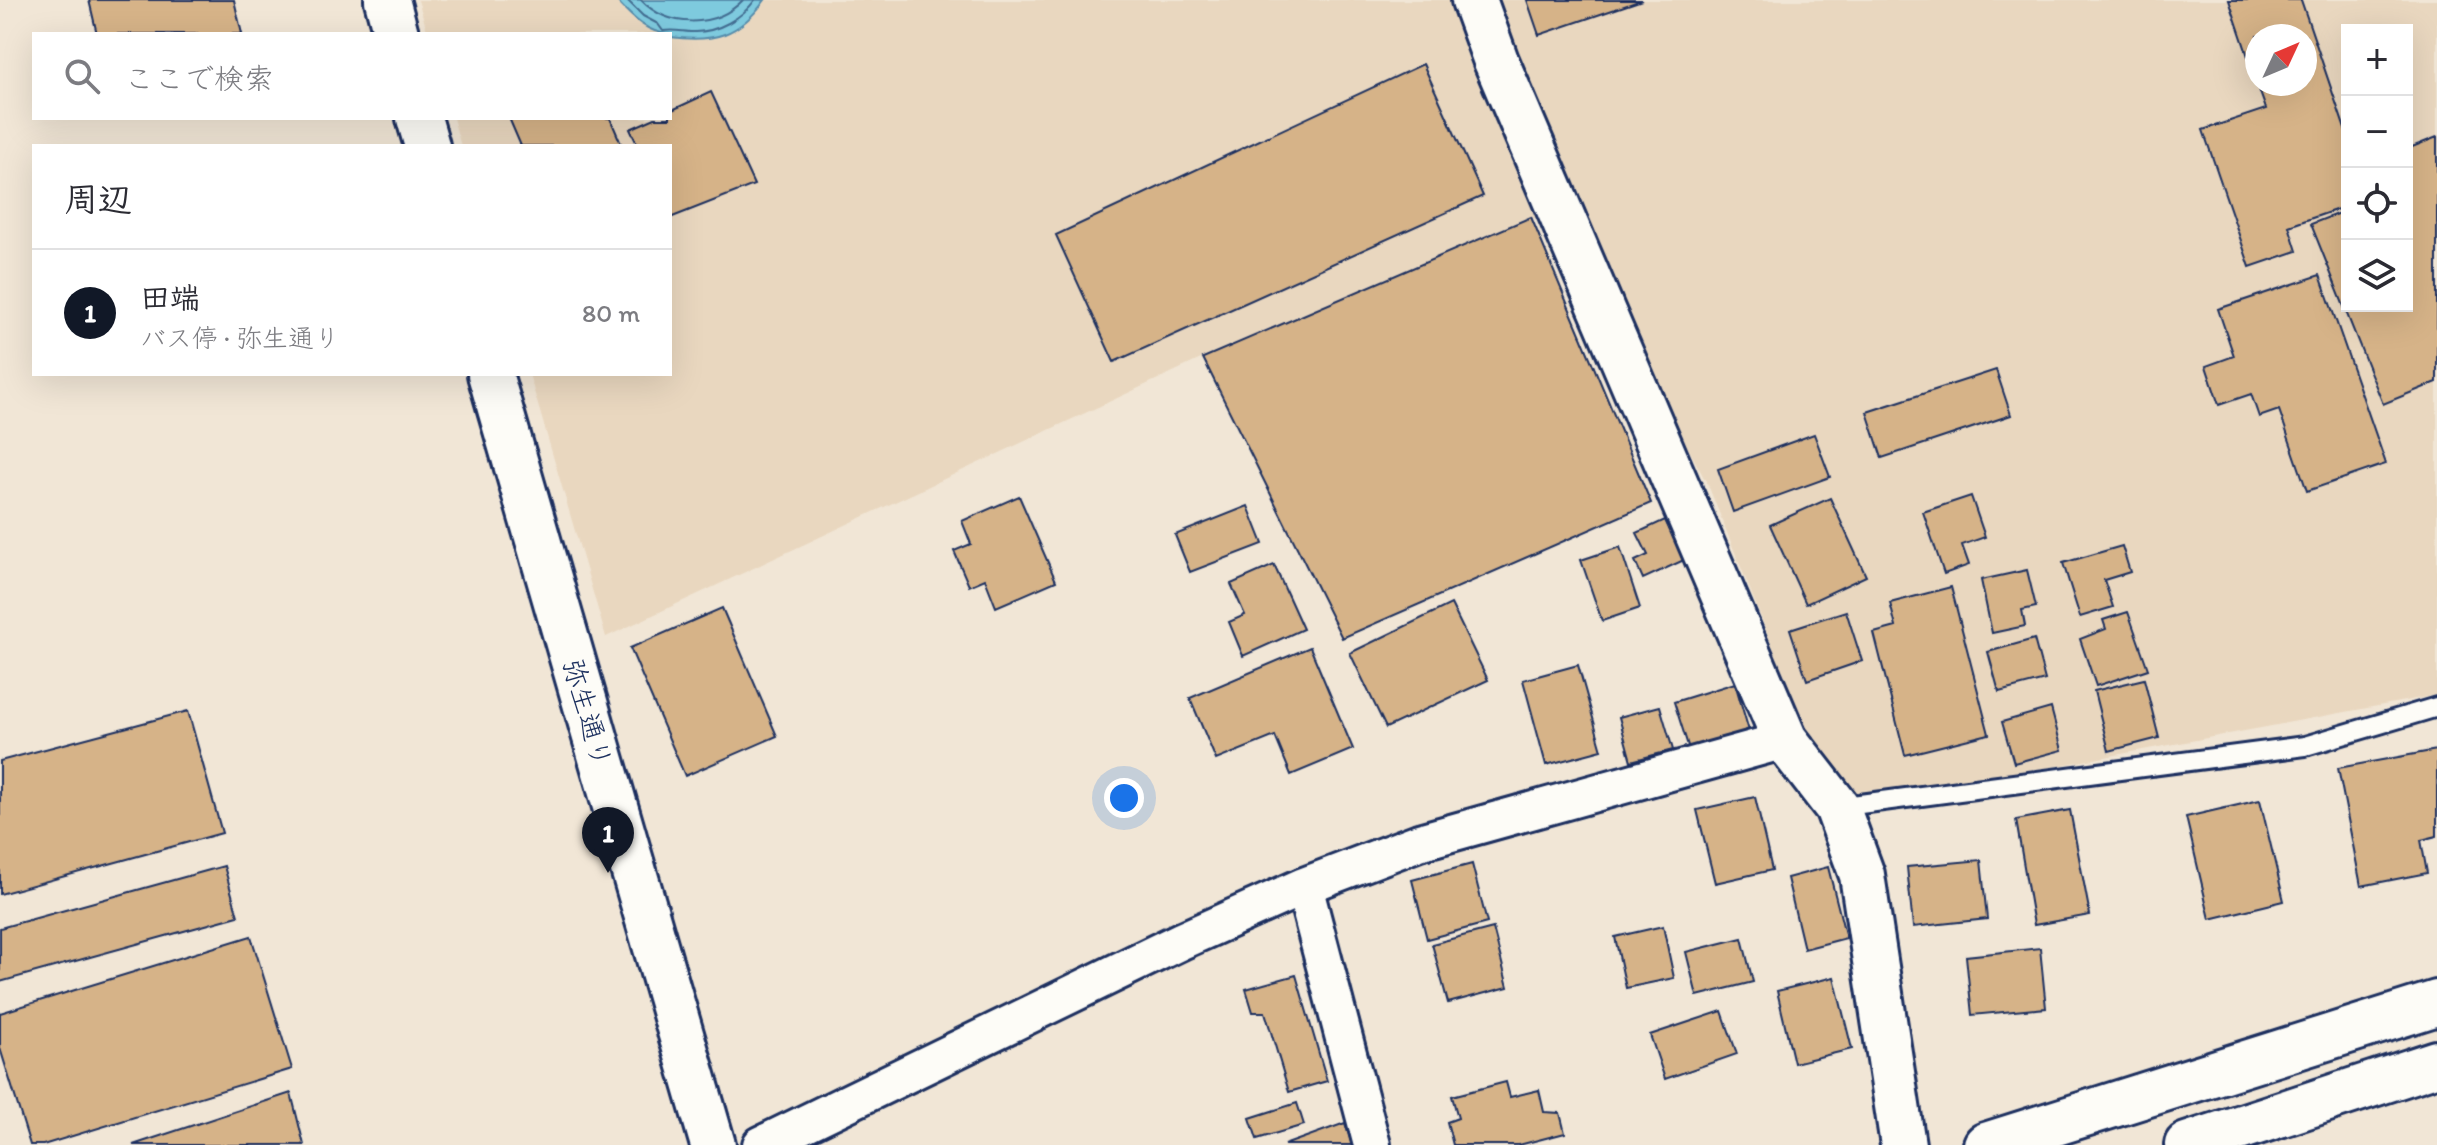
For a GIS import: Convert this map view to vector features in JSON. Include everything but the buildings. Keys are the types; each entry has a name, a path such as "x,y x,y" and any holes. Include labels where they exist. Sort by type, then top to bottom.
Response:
{"street":[{"path":"387,0 395,32"},
{"path":"1474,0 1496,61 1785,740 1837,807 1862,875 1903,1145"},
{"path":"420,120 426,144"},
{"name":"弥生通り","path":"491,376 713,1145"},
{"path":"761,1145 1181,941 1304,886 1419,842 1785,740"},
{"path":"1304,886 1372,1145"},
{"path":"1986,1145 2437,1003"},
{"path":"2187,1145 2437,1063"}],"lane":[{"path":"1837,807 2305,746 2437,707"}],"shaded area":[{"path":"418,0 2437,0 2437,695 1837,807 1708,485 1558,208 1203,358 606,637 530,376 672,376 672,144 460,144 454,120 672,120 672,32 427,32"}],"water":[{"path":"616,0 765,0 735,29 699,39 672,37 672,32 654,31"}],"place":[{"name":"田端","path":"608,873"}]}
